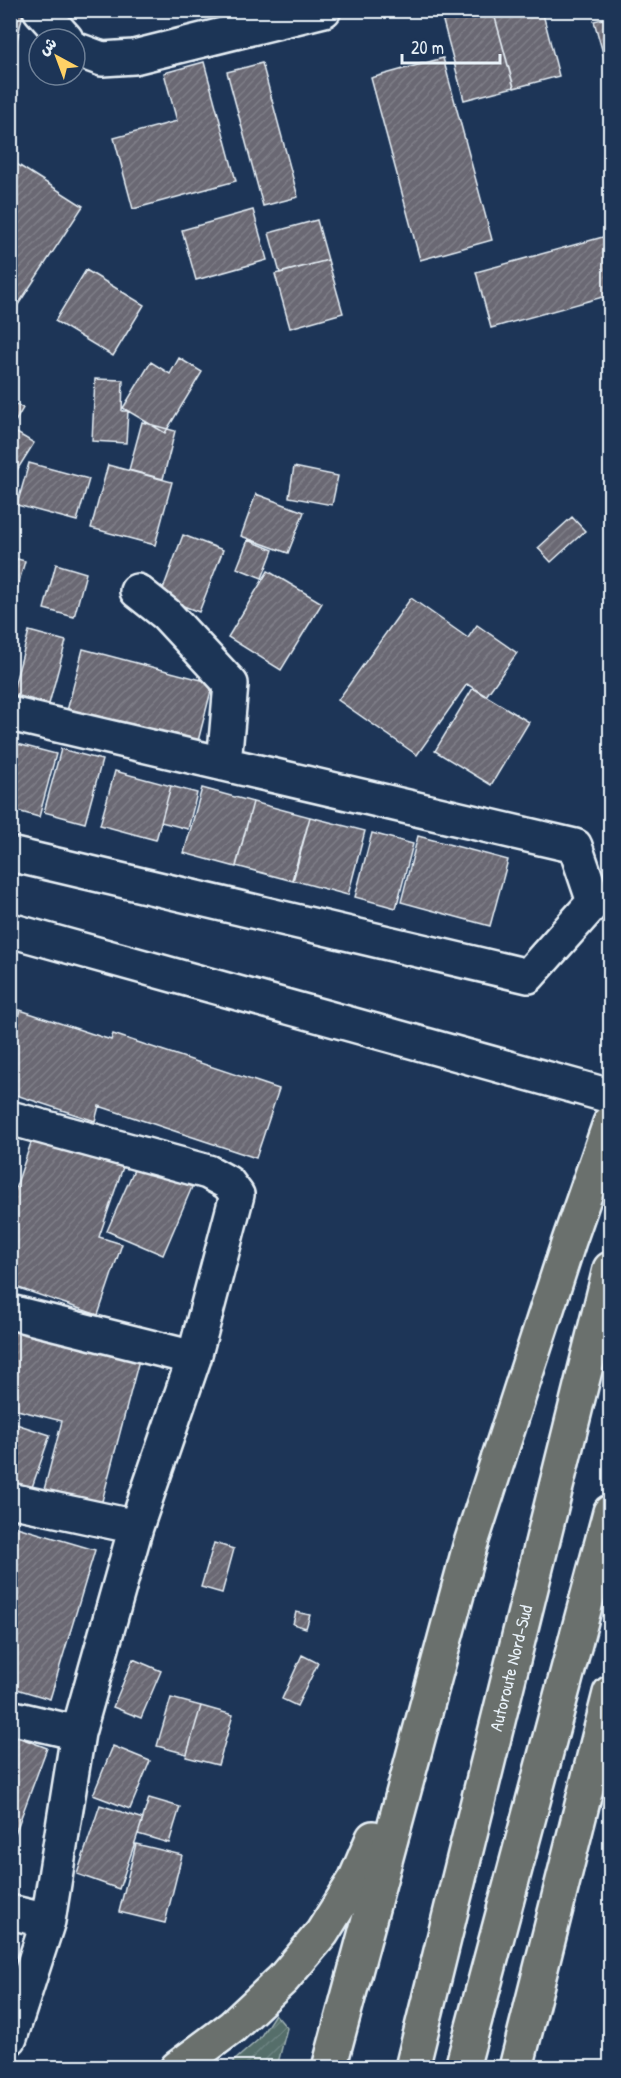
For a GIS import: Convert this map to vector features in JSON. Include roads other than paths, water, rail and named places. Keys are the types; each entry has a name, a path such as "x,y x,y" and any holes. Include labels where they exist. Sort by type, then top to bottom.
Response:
{"highway":[{"path":"177,2067 232,2027 282,1979 322,1934 355,1880 397,1780 470,1546 610,1123"},
{"name":"Autoroute Nord-Sud","path":"412,2067 610,1269"},
{"path":"462,2067 610,1512"},
{"path":"328,2067 470,1546"},
{"path":"516,2067 610,1693"},
{"path":"531,2006 540,2067"}],"street":[{"path":"40,10 55,27"},
{"path":"87,53 102,59 134,57 324,10"},
{"path":"137,591 165,614 231,684 224,764"},
{"path":"10,714 575,846 594,902 528,975 10,855"},
{"path":"10,930 610,1096"},
{"path":"10,1118 208,1172 228,1183 237,1196 194,1358 136,1527 78,1733 48,1922 10,2038"},
{"path":"10,1312 194,1358"},
{"path":"10,1500 136,1527"},
{"path":"10,1717 78,1733"},
{"path":"10,1912 48,1922"}]}
